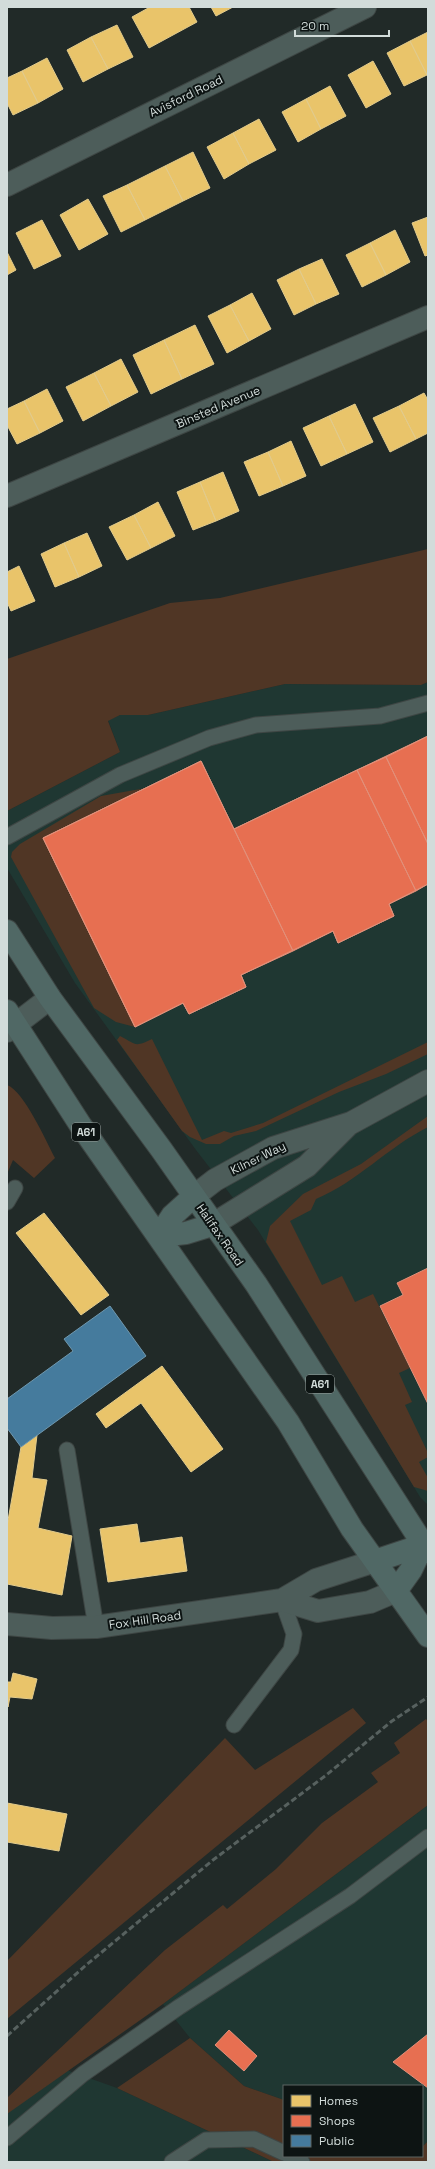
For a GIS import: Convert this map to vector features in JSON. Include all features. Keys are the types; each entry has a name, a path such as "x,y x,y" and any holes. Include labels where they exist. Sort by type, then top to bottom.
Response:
{"highway":[{"name":"Halifax Road","path":"7,931 50,998 161,1148 212,1225 273,1311 426,1547"},
{"name":"A61","path":"10,1022 288,1422 316,1470 375,1561 428,1636"},
{"path":"159,1236 172,1216 193,1197"},
{"path":"159,1236 186,1233 212,1225"},
{"path":"375,1561 426,1547"},
{"path":"396,1591 426,1547"}],"street":[{"name":"Avisford Road","path":"7,185 365,7"},
{"name":"Binsted Avenue","path":"7,496 428,317"},
{"path":"10,1022 50,998"},
{"name":"Kilner Way","path":"193,1197 215,1180 273,1148 351,1123 428,1081"},
{"name":"Kilner Way","path":"212,1225 307,1166 351,1123"},
{"name":"Fox Hill Road","path":"7,1624 52,1628 96,1627 282,1600 316,1580 375,1561"},
{"name":"Fox Hill Road","path":"282,1600 318,1611 370,1602 396,1591"}],"lane":[{"path":"7,837 120,775 209,738 256,725 380,716 428,703"},
{"path":"7,1202 16,1188"},
{"path":"67,1450 96,1627"},
{"path":"234,1725 291,1650 294,1634 282,1600"},
{"path":"7,2138 83,2074 179,2007 350,1896 428,1837"},
{"path":"172,2162 206,2140 254,2139 283,2153"},
{"path":"291,2157 302,2162"}],"shaded area":[{"path":"428,549 428,682 421,685 285,684 148,715 120,715 108,721 120,752 7,811 7,659 170,603 220,598"},
{"path":"428,682 428,1505 420,1497 258,1230 196,1150 75,983 7,868 7,811 120,752 108,720 120,715 148,715 285,684 421,685"},
{"path":"146,788 43,839 135,1027 116,1022 94,1008 11,857 12,852 20,844 101,796"},
{"path":"120,1036 135,1044 152,1039 202,1140 224,1131 231,1133 263,1123 428,1042 428,1054 386,1074 339,1092 256,1131 234,1136 220,1144 206,1144 190,1137 182,1131 117,1040"},
{"path":"7,1085 14,1089 27,1106 55,1158 34,1178 13,1160 7,1174"},
{"path":"428,1116 428,1127 399,1144 359,1174 331,1192 316,1199 311,1210 290,1221 322,1285 342,1276 355,1302 373,1294 410,1368 399,1373 412,1402 405,1405 428,1453 428,1457 419,1462 428,1478 428,1491 414,1487 266,1242 270,1226 303,1194 361,1164"},
{"path":"353,1708 366,1723 7,2019 7,1961 225,1738 255,1770"},
{"path":"426,1719 428,1722 428,1805 163,2004 7,2114 7,2098 165,1950 223,1905 227,1909 276,1869 322,1823 378,1782 371,1773 400,1753 394,1743"},
{"path":"428,1805 428,2141 423,2146 423,2085 283,2085 283,2100 244,2086 190,2038 163,2004"},
{"path":"190,2038 244,2086 283,2100 283,2157 423,2157 423,2146 428,2141 428,2162 274,2162 117,2088"},
{"path":"55,2066 117,2088 274,2162 7,2162 7,2103"}],"building: Homes":[{"path":"150,7 189,7 197,22 149,48 132,17"},
{"path":"211,7 233,7 216,16"},
{"path":"117,25 133,57 108,69 91,37"},
{"path":"428,32 428,74 427,75 410,41"},
{"path":"91,37 108,69 83,82 67,50"},
{"path":"410,41 427,75 404,86 387,53"},
{"path":"47,58 63,89 38,103 22,71"},
{"path":"373,61 391,94 366,108 348,75"},
{"path":"22,71 38,103 13,115 7,103 7,78"},
{"path":"330,86 346,116 321,129 306,99"},
{"path":"306,99 321,129 298,142 282,112"},
{"path":"259,119 276,150 249,164 233,133"},
{"path":"233,133 249,164 224,179 207,147"},
{"path":"193,152 210,188 183,201 165,166"},
{"path":"165,166 183,201 145,220 127,185"},
{"path":"127,185 145,220 121,232 103,196"},
{"path":"88,199 108,234 79,250 60,215"},
{"path":"428,217 428,255 425,256 412,223"},
{"path":"42,220 61,256 34,269 16,233"},
{"path":"395,230 410,262 386,275 370,243"},
{"path":"370,243 386,275 362,287 346,255"},
{"path":"7,252 16,270 7,275"},
{"path":"322,259 339,294 316,304 299,269"},
{"path":"299,269 316,304 294,315 277,280"},
{"path":"252,293 271,329 249,341 230,305"},
{"path":"230,305 249,341 227,353 208,316"},
{"path":"195,325 214,364 182,379 164,340"},
{"path":"164,340 182,379 151,394 133,355"},
{"path":"121,359 138,392 111,406 94,373"},
{"path":"94,373 111,406 83,421 66,387"},
{"path":"47,389 63,421 40,433 24,401"},
{"path":"424,393 428,400 428,433 416,439 399,406"},
{"path":"24,401 40,433 17,444 7,425 7,409"},
{"path":"355,404 373,442 347,454 329,416"},
{"path":"399,406 416,439 390,452 373,418"},
{"path":"329,416 347,454 321,466 303,428"},
{"path":"291,441 306,476 283,486 268,452"},
{"path":"268,452 283,486 259,496 244,462"},
{"path":"223,472 239,511 216,521 200,482"},
{"path":"200,482 216,521 193,530 177,492"},
{"path":"158,502 175,536 151,548 134,515"},
{"path":"134,515 151,548 127,560 109,527"},
{"path":"87,533 102,566 79,577 64,543"},
{"path":"64,543 79,577 55,587 41,554"},
{"path":"19,566 35,601 11,611 7,602 7,572"},
{"path":"44,1213 109,1295 81,1315 16,1233"},
{"path":"162,1366 223,1449 191,1472 141,1403 106,1428 96,1414"},
{"path":"37,1435 32,1478 47,1480 38,1528 72,1536 62,1595 7,1584 7,1526 21,1447"},
{"path":"137,1524 140,1543 182,1537 187,1571 108,1582 100,1529"},
{"path":"13,1673 37,1679 32,1699 10,1697 8,1707 7,1682 11,1682"},
{"path":"7,1803 67,1814 59,1851 7,1842"}],"building: Shops":[{"path":"428,736 428,884 389,904 394,916 338,943 333,931 241,975 246,987 189,1014 183,1003 135,1027 43,838 201,761 234,829"},
{"path":"428,736 428,844 386,757"},
{"path":"386,757 428,844 428,884 416,891 357,770"},
{"path":"201,761 293,951 241,975 246,987 189,1014 183,1003 135,1027 43,838"},
{"path":"357,770 416,891 389,904 394,916 338,943 333,931 293,951 234,829"},
{"path":"428,1268 428,1404 380,1306 403,1295 397,1283"},
{"path":"229,2030 257,2056 244,2071 215,2045"},
{"path":"428,2034 428,2088 393,2062"}],"building: Public":[{"path":"110,1306 146,1356 21,1447 7,1428 7,1399 73,1351 64,1339"}],"railway":[{"path":"7,2036 85,1966 213,1860 325,1776 392,1721 428,1697"}]}
